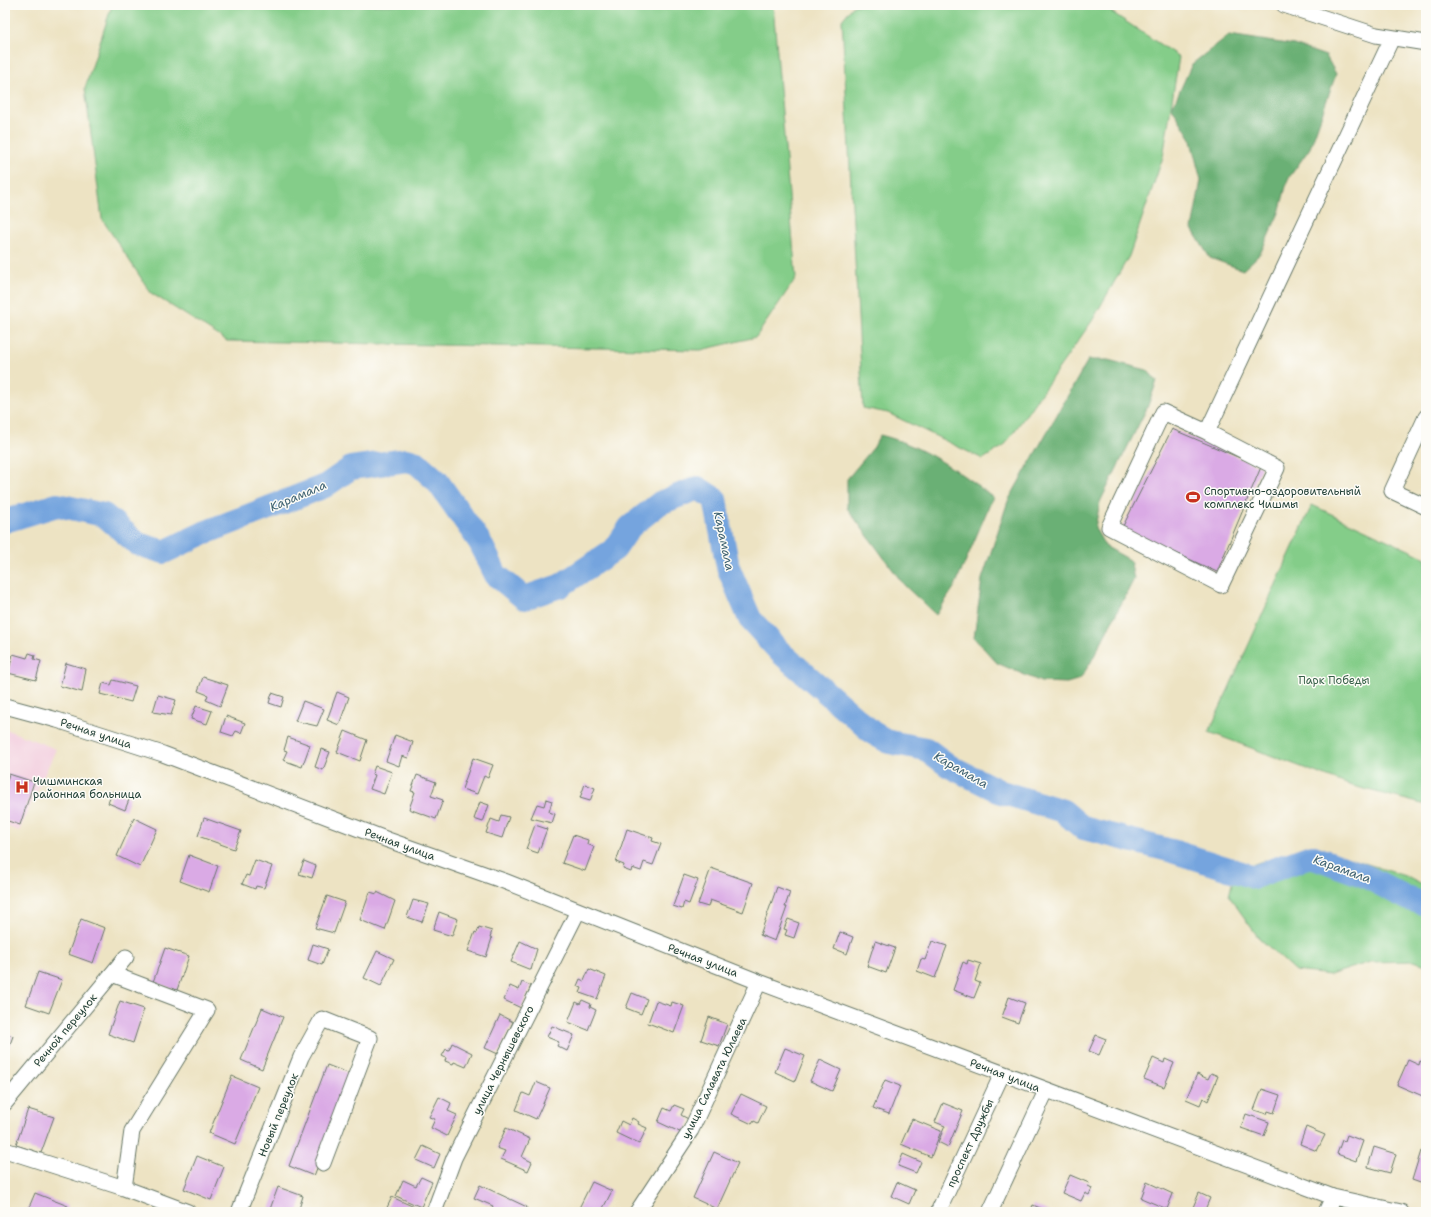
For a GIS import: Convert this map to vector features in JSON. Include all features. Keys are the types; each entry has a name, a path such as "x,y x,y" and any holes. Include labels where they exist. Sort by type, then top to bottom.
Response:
{"street":[{"path":"1284,5 1376,35 1426,43"},
{"path":"1207,432 1392,38"},
{"path":"1163,412 1207,432 1277,468 1221,585 1109,527 1163,412"},
{"path":"1426,417 1392,491 1426,507"},
{"name":"Речная улица","path":"5,706 57,720 163,754 578,910 759,982 1046,1091 1333,1197 1374,1209 1401,1212"},
{"name":"улица Чернышевского","path":"434,1212 454,1158 578,910"},
{"name":"Речной переулок","path":"5,1103 126,957"},
{"path":"112,974 207,1010 132,1131 124,1188"},
{"name":"улица Салавата Юлаева","path":"637,1212 691,1130 759,982"},
{"name":"Новый переулок","path":"238,1212 301,1057 322,1020 370,1038 323,1163"},
{"name":"проспект Дружбы","path":"938,1212 1002,1074"},
{"path":"990,1212 1046,1091"},
{"path":"5,1150 124,1188 188,1212"},
{"path":"1326,1212 1333,1197"}],"shaded area":[{"name":"Чишминская районная больница","path":"5,729 56,749 19,831 5,826"}],"green space":[{"path":"112,5 773,5 796,278 756,337 701,350 227,341 151,293 102,219 85,88"},
{"path":"854,5 1101,5 1179,57 1163,157 1129,256 1092,321 1004,446 983,459 888,413 863,408 842,20"},
{"path":"1229,35 1294,45 1326,56 1336,74 1310,148 1288,179 1279,213 1260,254 1243,270 1210,258 1192,229 1201,180 1190,137 1172,108 1192,64"},
{"path":"1088,360 1108,360 1147,370 1157,381 1147,408 1100,502 1095,528 1105,546 1130,560 1134,579 1091,662 1080,679 1067,683 1041,682 997,663 974,638 982,579 1008,501"},
{"path":"880,435 895,439 925,452 953,469 993,497 955,586 936,615 904,585 847,508 847,479 874,447"},
{"name":"Парк Победы","path":"1312,505 1426,558 1426,805 1349,785 1209,732"},
{"path":"1317,848 1405,876 1426,887 1426,965 1414,961 1370,962 1330,975 1295,971 1258,937 1229,896 1235,871 1260,862"},
{"path":"1339,1207 1365,1208 1363,1212 1334,1212"}],"building":[{"name":"Спортивно-оздоровительный комплекс Чишмы","path":"1172,429 1261,467 1217,572 1122,528"},
{"path":"29,653 35,655 34,659 41,661 36,680 8,673 13,654 27,658"},
{"path":"66,663 86,669 82,692 60,686"},
{"path":"203,677 228,685 220,706 206,700 208,695 198,691"},
{"path":"113,680 136,686 131,702 100,694 103,683 111,685"},
{"path":"337,692 349,697 339,725 327,720"},
{"path":"272,693 284,697 281,707 269,703"},
{"path":"158,695 176,700 171,715 153,712"},
{"path":"303,701 324,709 317,726 295,721"},
{"path":"196,706 212,711 207,724 191,719"},
{"path":"226,716 245,723 241,733 236,731 233,736 221,732"},
{"path":"345,731 367,740 360,761 337,752"},
{"path":"395,735 413,742 408,758 402,756 399,766 386,761"},
{"path":"288,737 310,745 302,767 283,760 287,751 284,750"},
{"path":"321,749 330,752 323,770 315,767"},
{"path":"473,758 493,765 488,778 484,776 477,794 462,789"},
{"path":"375,766 392,772 384,794 370,789 375,775 372,774"},
{"path":"9,774 34,782 20,825 5,820 5,786"},
{"path":"417,775 436,782 431,796 443,800 436,819 409,809 415,792 411,791"},
{"path":"585,784 595,788 590,801 580,798"},
{"path":"113,791 130,797 125,810 108,803"},
{"path":"546,799 552,801 549,812 555,814 552,823 531,818 537,804 544,806"},
{"path":"480,802 489,805 483,822 474,819"},
{"path":"501,815 509,817 502,838 486,833 491,819 499,822"},
{"path":"134,818 157,829 140,867 117,856"},
{"path":"204,818 241,831 234,849 198,836"},
{"path":"535,825 547,829 538,853 526,849"},
{"path":"627,829 653,838 652,841 661,844 653,865 644,862 641,871 632,868 631,872 623,869 624,865 616,862"},
{"path":"573,835 588,840 587,844 594,847 585,871 562,863"},
{"path":"189,855 218,866 209,892 180,881"},
{"path":"255,860 272,866 264,888 256,886 255,889 242,884 246,875 249,876"},
{"path":"304,861 316,866 312,878 299,874"},
{"path":"711,868 753,883 743,912 710,900 708,907 698,904"},
{"path":"684,875 698,880 689,904 684,902 682,909 673,906"},
{"path":"777,887 790,892 785,907 787,907 775,941 760,935"},
{"path":"370,892 377,894 377,892 395,901 385,930 360,920"},
{"path":"327,896 345,902 334,933 315,928"},
{"path":"413,900 429,904 422,922 407,917"},
{"path":"439,912 458,919 452,936 433,930"},
{"path":"81,919 105,928 93,963 68,954"},
{"path":"788,919 799,923 794,938 785,935 787,930 784,929"},
{"path":"479,927 492,931 490,937 492,938 486,957 468,951 475,932 477,933"},
{"path":"840,932 853,937 847,954 834,949"},
{"path":"520,941 537,949 531,970 511,962"},
{"path":"875,941 895,948 886,973 867,966"},
{"path":"932,941 947,946 935,978 917,971 921,959 925,960"},
{"path":"313,944 328,949 322,965 308,960"},
{"path":"165,948 189,956 177,990 153,982"},
{"path":"377,951 394,959 381,986 364,978"},
{"path":"968,960 981,964 975,981 980,983 974,998 953,990 963,962 967,964"},
{"path":"589,969 606,976 597,999 580,993 582,988 577,986 580,979 584,981"},
{"path":"38,972 62,980 49,1013 26,1005"},
{"path":"522,982 531,986 521,1008 504,1000 510,986 519,990"},
{"path":"632,993 647,999 641,1014 626,1008"},
{"path":"1009,997 1025,1003 1018,1023 1002,1017"},
{"path":"582,1000 591,1004 590,1007 596,1010 588,1030 568,1022 576,1002 580,1004"},
{"path":"120,1001 144,1009 133,1043 108,1034"},
{"path":"656,1001 671,1006 672,1002 684,1006 674,1033 648,1023"},
{"path":"262,1008 283,1017 262,1069 241,1060"},
{"path":"500,1015 513,1022 498,1054 485,1048"},
{"path":"709,1017 727,1024 719,1046 701,1040"},
{"path":"552,1026 574,1035 567,1051 557,1046 559,1042 547,1037"},
{"path":"5,1033 13,1036 5,1058"},
{"path":"1096,1035 1106,1039 1099,1055 1089,1051"},
{"path":"452,1043 472,1053 466,1067 454,1062 453,1064 445,1061 446,1058 442,1056 446,1049 449,1050"},
{"path":"785,1048 805,1056 795,1081 775,1072"},
{"path":"1153,1058 1164,1063 1165,1059 1174,1063 1164,1087 1144,1079"},
{"path":"820,1060 841,1070 832,1091 810,1081"},
{"path":"1408,1060 1419,1065 1420,1061 1426,1064 1425,1097 1397,1085"},
{"path":"327,1065 353,1075 314,1176 289,1166"},
{"path":"1211,1073 1218,1076 1208,1101 1203,1098 1200,1105 1186,1099 1197,1074 1208,1079"},
{"path":"232,1076 258,1087 235,1144 209,1133"},
{"path":"885,1080 900,1086 889,1114 873,1108"},
{"path":"536,1082 550,1088 536,1119 516,1110 523,1093 530,1096"},
{"path":"1262,1089 1280,1095 1274,1113 1268,1111 1267,1114 1254,1110"},
{"path":"741,1094 766,1106 758,1123 754,1121 752,1124 731,1114"},
{"path":"439,1097 451,1103 448,1111 457,1115 447,1136 431,1128 435,1119 429,1117"},
{"path":"943,1103 963,1111 948,1147 938,1142 945,1126 935,1122"},
{"path":"674,1105 684,1109 681,1115 690,1120 684,1134 658,1122 664,1108 671,1111"},
{"path":"28,1109 54,1117 41,1153 16,1145"},
{"path":"1246,1114 1269,1122 1264,1136 1241,1128"},
{"path":"632,1118 639,1122 638,1124 647,1128 639,1144 616,1133 621,1121 629,1125"},
{"path":"912,1119 941,1131 931,1157 901,1144"},
{"path":"1306,1127 1325,1135 1317,1151 1300,1144"},
{"path":"506,1128 530,1139 522,1157 532,1162 528,1171 501,1159 505,1151 497,1148"},
{"path":"1347,1135 1363,1141 1356,1161 1337,1154 1342,1140 1345,1141"},
{"path":"423,1146 440,1154 434,1168 416,1160"},
{"path":"1374,1147 1396,1154 1390,1173 1368,1167"},
{"path":"1421,1151 1426,1152 1426,1185 1412,1180"},
{"path":"714,1152 738,1163 717,1209 693,1198"},
{"path":"903,1154 921,1162 916,1173 898,1166"},
{"path":"197,1156 224,1167 211,1200 184,1189"},
{"path":"1070,1175 1089,1183 1088,1186 1092,1188 1089,1195 1085,1193 1081,1201 1062,1193"},
{"path":"421,1177 432,1182 421,1207 396,1196 403,1180 416,1186"},
{"path":"592,1182 612,1191 601,1212 577,1212"},
{"path":"897,1182 915,1190 909,1204 891,1196"},
{"path":"1147,1182 1173,1194 1167,1209 1141,1198"},
{"path":"480,1185 527,1207 525,1212 506,1212 500,1210 499,1212 490,1212 493,1206 474,1198"},
{"path":"278,1187 303,1196 298,1212 269,1212"},
{"path":"35,1193 68,1206 66,1212 27,1212"},
{"path":"1199,1193 1210,1198 1204,1212 1191,1212"},
{"path":"392,1197 414,1207 412,1212 385,1212"},
{"path":"1033,1205 1050,1212 1030,1212"},
{"path":"687,1208 695,1212 685,1212"}],"waterway":[{"name":"Карамала","path":"5,521 57,505 104,515 138,544 164,552 204,533 325,486 351,468 407,460 417,463 437,481 480,542 496,575 524,598 560,586 615,549 630,527 660,503 698,488 715,499 728,567 750,619 781,653 873,733 889,742 926,749 949,766 1001,792 1063,811 1083,828 1172,851 1254,877 1311,856 1365,876 1409,899 1426,904"}],"place":[{"name":"Спортивно-оздоровительный комплекс Чишмы","path":"1193,497"},
{"name":"Чишминская районная больница","path":"22,787"}]}
